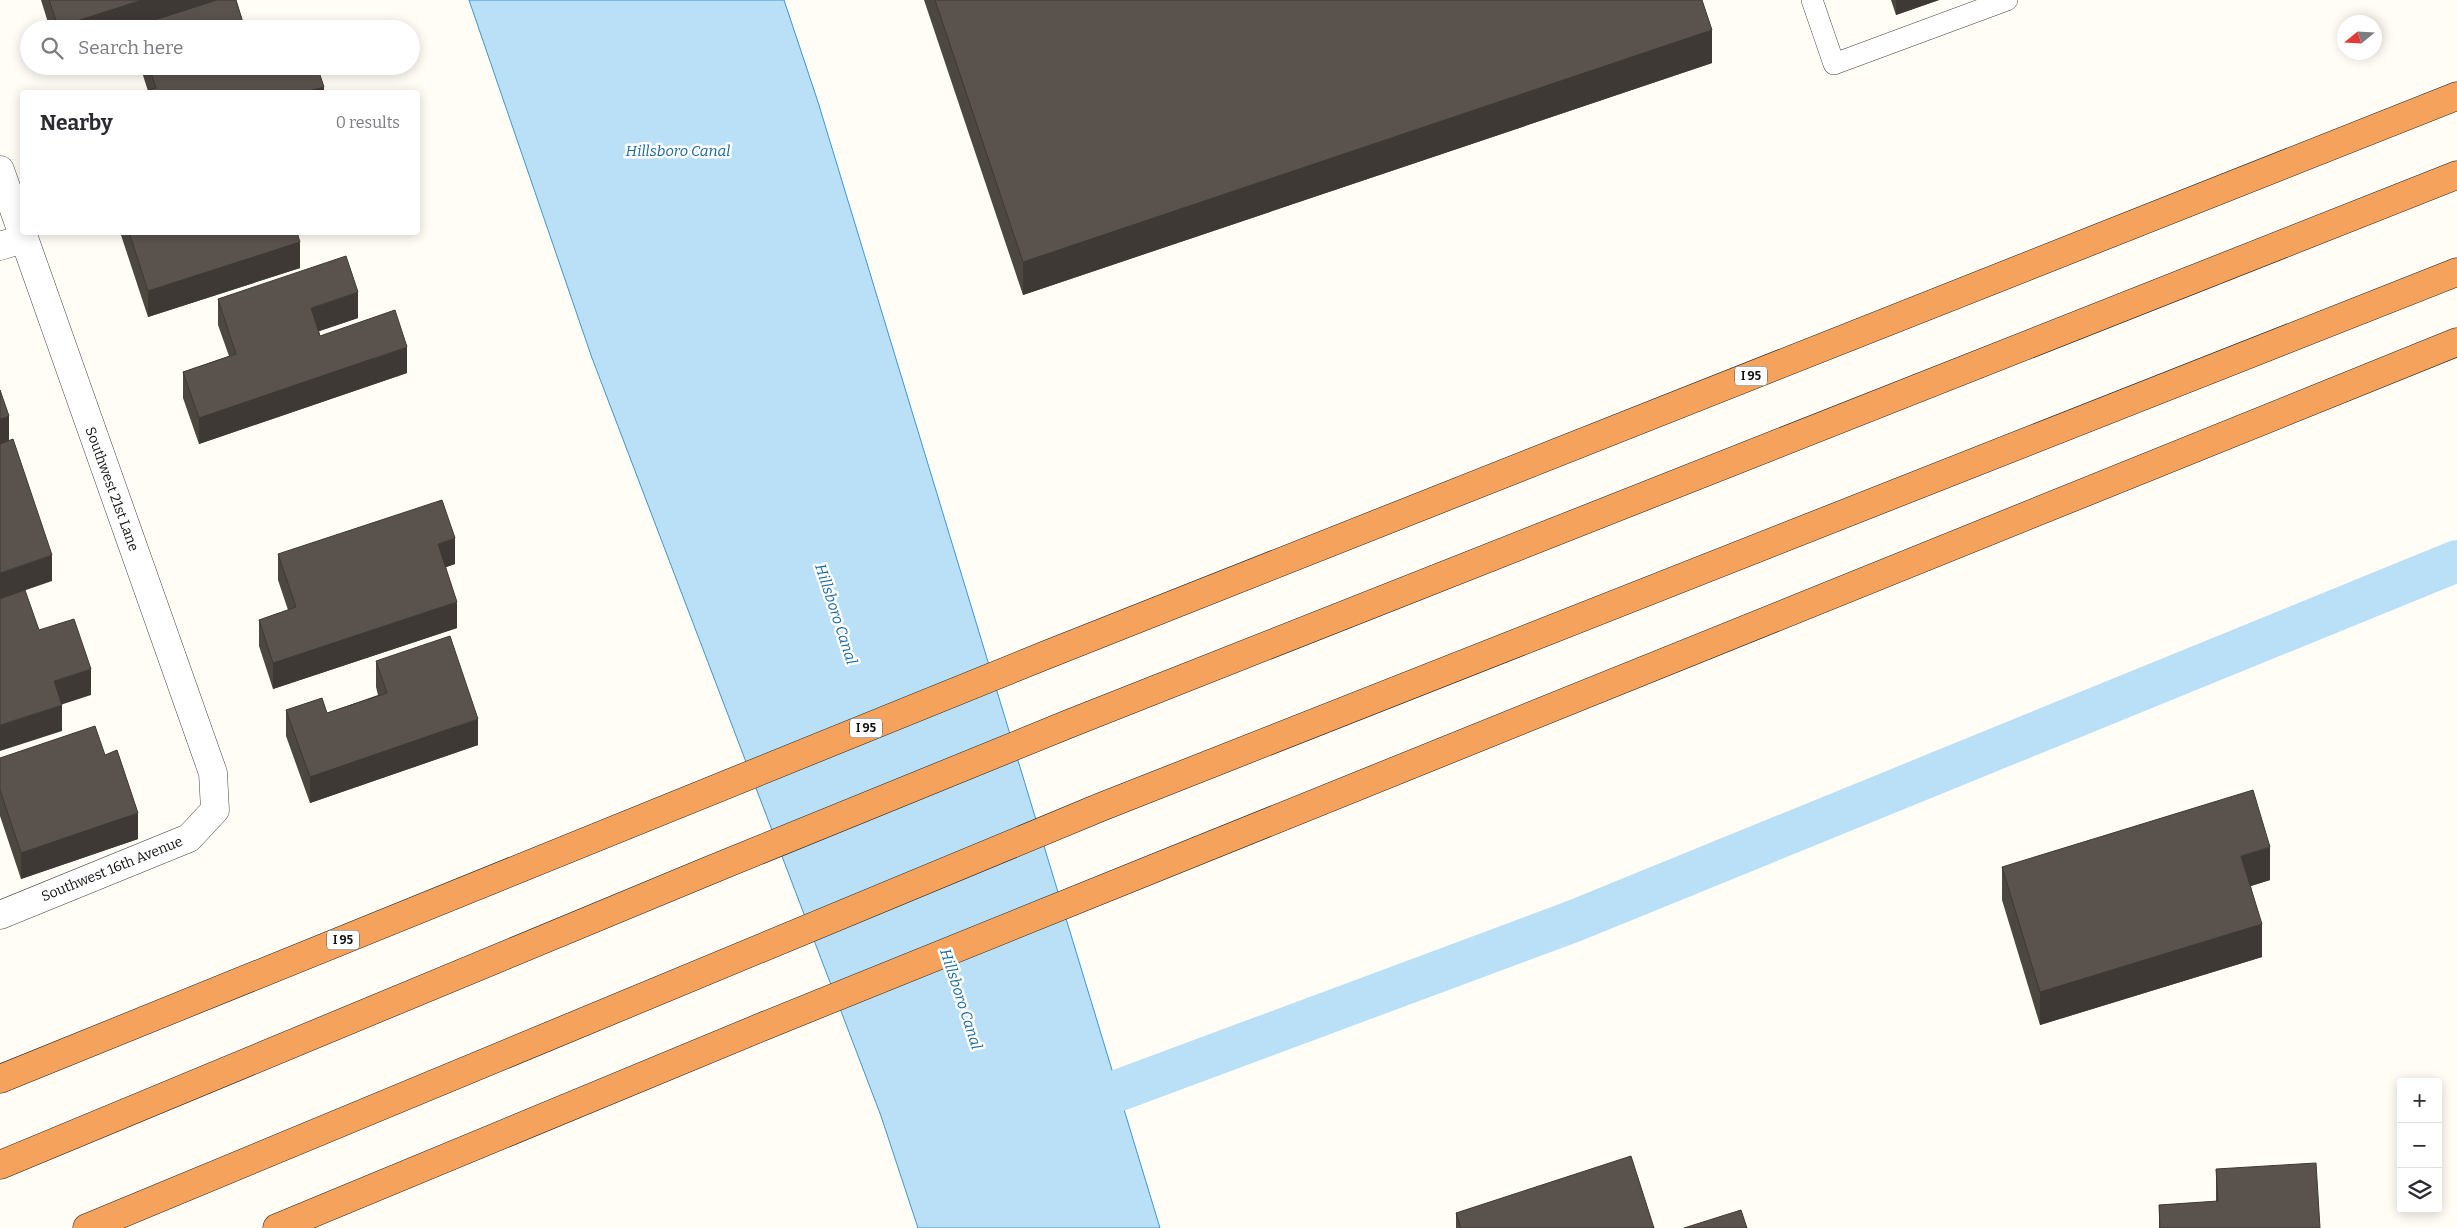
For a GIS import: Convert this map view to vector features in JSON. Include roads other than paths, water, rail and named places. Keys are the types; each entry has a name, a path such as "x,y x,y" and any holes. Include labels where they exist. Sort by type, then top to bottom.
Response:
{"highway":[{"name":"I 95","path":"0,1079 1046,655 2457,96"},
{"path":"0,1165 708,871 1071,723 2457,175"},
{"path":"87,1228 1101,807 2457,272"},
{"path":"276,1228 764,1026 2457,342"}],"street":[{"name":"Southwest 21st Lane","path":"0,170 12,243 213,773 215,810"},
{"name":"Southwest 16th Avenue","path":"0,915 189,838 215,810"}],"lane":[{"path":"1812,0 1834,64 2006,0"}],"water":[{"name":"Hillsboro Canal","path":"469,0 784,0 818,102 1160,1228 918,1228 881,1116 592,358"}],"waterway":[{"path":"1063,1111 1574,921 2457,561"}]}
